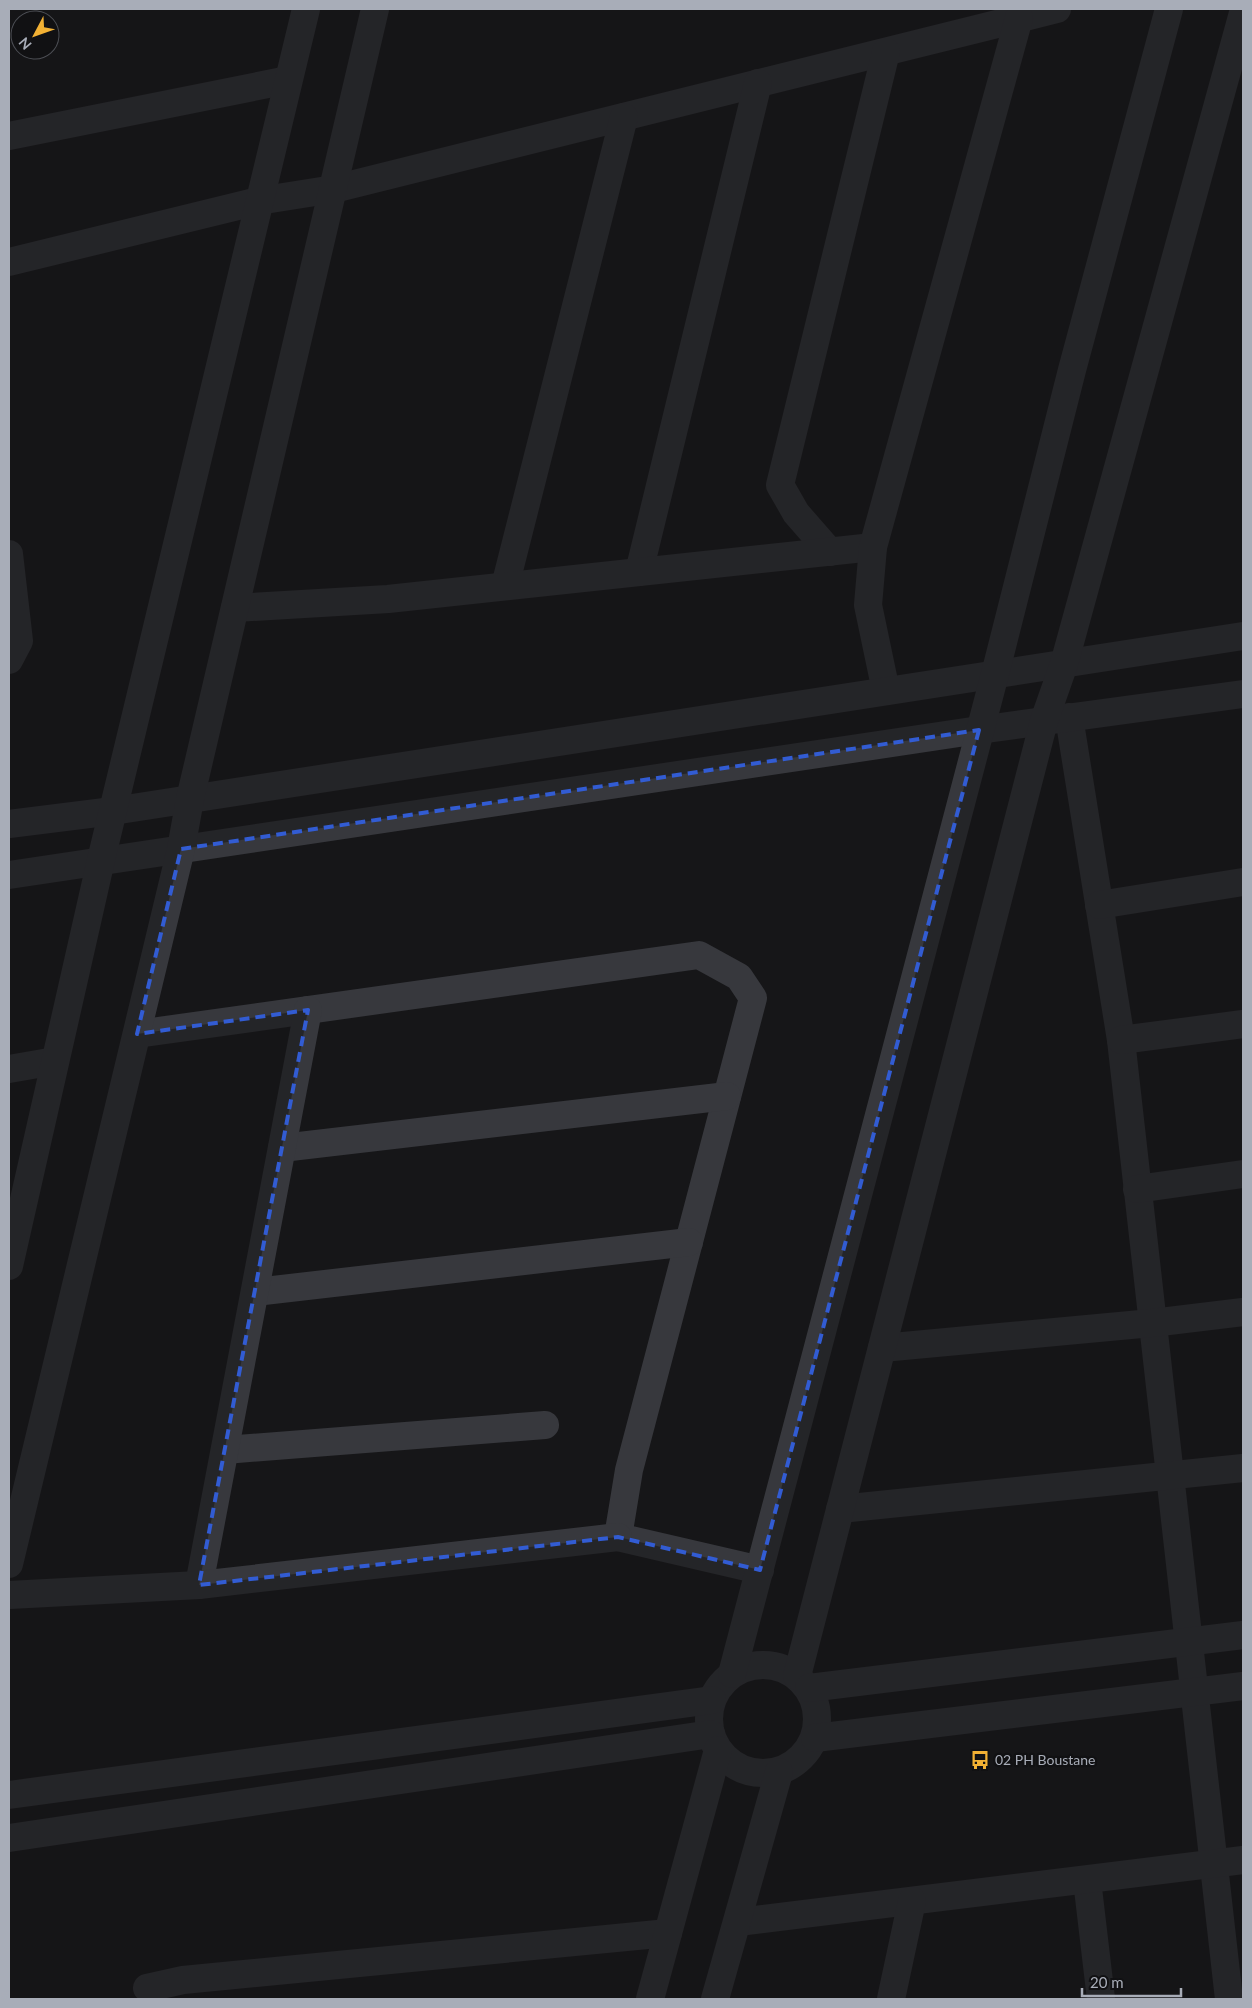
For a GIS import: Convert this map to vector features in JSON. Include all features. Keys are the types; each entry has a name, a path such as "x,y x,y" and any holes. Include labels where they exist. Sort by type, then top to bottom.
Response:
{"street":[{"path":"9,1266 14,1222 55,1061 258,201 306,9"},
{"path":"9,1564 182,849 190,799 375,9"},
{"path":"9,262 258,201 334,189 1057,9"},
{"path":"732,1674 995,674 1072,370 1169,9"},
{"path":"803,1682 840,1509 882,1348 1057,719 1064,664 1243,13"},
{"path":"886,691 868,605 873,547 1019,18"},
{"path":"830,552 796,513 780,485 886,52"},
{"path":"9,136 288,80"},
{"path":"639,572 758,83"},
{"path":"505,586 624,117"},
{"path":"235,608 388,599 873,547"},
{"path":"9,554 19,641 9,660"},
{"path":"9,824 190,799 1243,636"},
{"path":"9,875 979,730 1243,694"},
{"path":"1057,719 1099,905 1121,1040 1229,1999"},
{"path":"1099,905 1243,882"},
{"path":"137,1034 699,955 740,977 754,998 629,1470 618,1537"},
{"path":"200,1586 308,1010"},
{"path":"1121,1040 1243,1024"},
{"path":"9,1069 55,1061"},
{"path":"282,1148 727,1096"},
{"path":"1137,1189 1243,1174"},
{"path":"255,1292 689,1242"},
{"path":"882,1348 1243,1312"},
{"path":"225,1450 545,1425"},
{"path":"840,1509 1243,1468"},
{"path":"9,1595 200,1586 618,1537 760,1570"},
{"path":"803,1682 1243,1635"},
{"path":"765,1664 782,1668 803,1682 816,1704 818,1720 815,1738 807,1752 794,1764 779,1772 762,1774 745,1771 730,1762 715,1742 708,1717 712,1700 720,1685 732,1674 748,1666 765,1664"},
{"path":"815,1738 1243,1686"},
{"path":"9,1795 712,1700"},
{"path":"9,1838 715,1742"},
{"path":"650,1999 715,1742"},
{"path":"715,1999 779,1772"},
{"path":"738,1922 1243,1860"},
{"path":"1087,1880 1101,1999"},
{"path":"891,1999 912,1901"},
{"path":"147,1988 183,1980 668,1933"}],"highlighted area":[{"path":"979,730 760,1570 618,1537 199,1585 308,1010 137,1034 181,849"}],"place":[{"name":"02 PH Boustane","path":"980,1760"}]}
